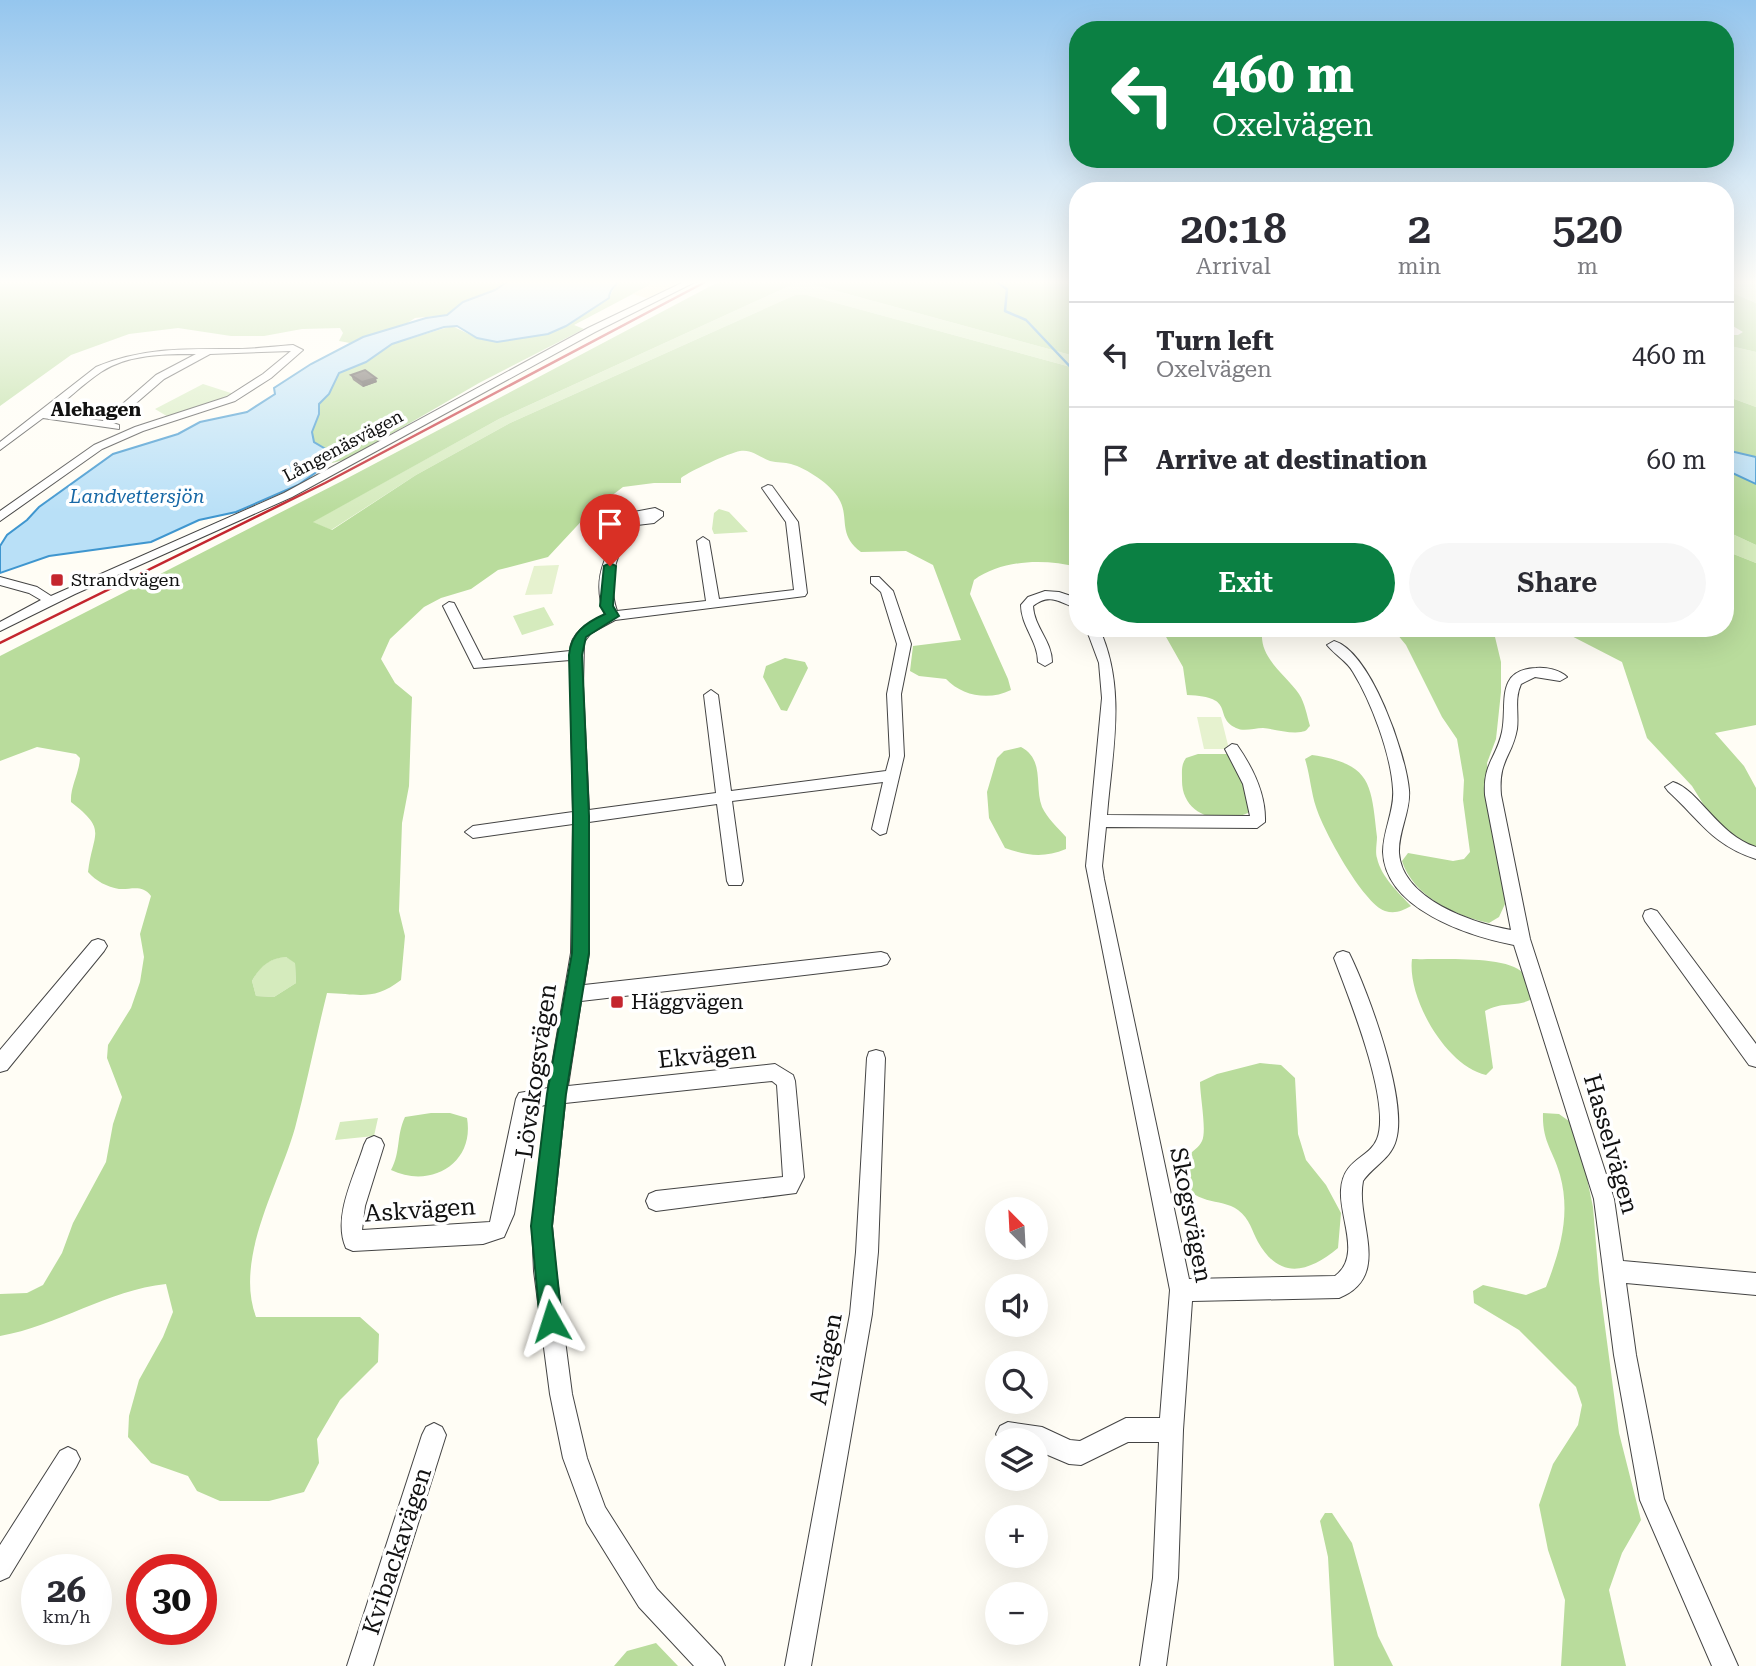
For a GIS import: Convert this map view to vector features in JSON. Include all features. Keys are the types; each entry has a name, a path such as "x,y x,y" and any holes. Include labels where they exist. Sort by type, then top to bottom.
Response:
{"street":[{"path":"0,447 99,369 129,358"},
{"path":"106,424 160,377 196,358"},
{"path":"0,517 70,464 126,433 230,399 255,385 288,358"},
{"name":"Långenäsvägen","path":"0,627 51,601 277,501 543,358"},
{"path":"40,415 106,424 126,433"},
{"path":"449,606 480,665 575,655 581,634 597,622 612,616 801,593 793,522 768,488"},
{"path":"612,616 607,606 606,593 612,552 635,521"},
{"path":"703,541 713,603"},
{"path":"875,580 887,591 904,644 894,694 897,756 880,829"},
{"path":"0,581 40,593 51,601"},
{"path":"1045,662 1046,652 1026,610 1027,605 1035,598 1052,594 1069,598"},
{"name":"Skogsvägen","path":"1096,637 1111,684 1109,741 1094,866 1181,1290 1163,1605 1153,1666"},
{"path":"1334,645 1345,653 1360,671 1401,785 1401,808 1391,850 1396,874 1421,900 1457,924 1521,939"},
{"name":"Lövskogsvägen","path":"575,655 581,816 580,953 557,1094 542,1226 554,1346 575,1458 596,1514 648,1598 712,1666"},
{"name":"Hasselvägen","path":"1560,677 1537,671 1518,678 1513,684 1509,731 1495,759 1491,775 1521,939 1604,1199 1625,1355 1652,1500 1725,1666"},
{"path":"711,695 735,881"},
{"path":"1100,821 1257,822 1257,808 1245,767 1232,748"},
{"path":"473,832 891,776"},
{"path":"1673,787 1693,803 1717,834 1740,849 1756,853"},
{"path":"1651,916 1756,1059"},
{"path":"0,1064 98,946"},
{"path":"1181,1290 1339,1287 1356,1273 1359,1259 1351,1192 1352,1179 1357,1169 1380,1150 1387,1140 1388,1127 1382,1074 1343,958"},
{"path":"574,994 881,959"},
{"name":"Alvägen","path":"798,1666 861,1314 868,1240 876,1058"},
{"name":"Ekvägen","path":"557,1094 775,1072 784,1077 794,1177 789,1186 656,1201"},
{"name":"Askvägen","path":"374,1144 356,1208 351,1233 353,1241 483,1234 496,1230 504,1214 526,1099 557,1094"},
{"path":"1615,1271 1756,1284"},
{"path":"1048,1443 1069,1452 1081,1453 1126,1430 1171,1430"},
{"name":"Kvibackavägen","path":"360,1666 434,1435"},
{"path":"0,1569 68,1459"}],"green space":[{"path":"0,358 67,358 0,406"},
{"path":"372,358 528,358 348,459 328,464 329,451 314,442 312,432 319,404 329,394 339,373"},
{"path":"575,358 633,358 499,419 313,522 332,530 416,475 510,423 655,358 1037,358 1069,367 1069,566 1038,562 998,568 974,580 970,594 1011,690 994,695 976,695 952,685 946,679 919,676 910,671 913,646 961,640 933,565 906,551 861,552 846,532 839,499 825,483 797,466 770,461 744,451 727,455 692,471 681,478 681,483 623,487 589,513 548,557 498,570 471,589 441,598 424,607 390,639 381,659 395,683 412,697 409,786 402,823 399,911 405,936 401,980 374,994 327,993 295,1128 261,1222 251,1271 251,1294 256,1317 360,1317 379,1334 378,1362 340,1400 317,1439 319,1463 304,1492 269,1501 220,1501 197,1491 188,1476 151,1463 128,1437 129,1416 139,1380 163,1337 173,1312 166,1284 124,1293 42,1324 0,1336 0,1294 27,1293 43,1285 62,1253 73,1223 106,1162 113,1124 122,1097 107,1058 108,1045 131,1008 140,982 144,957 140,934 151,896 140,889 110,887 88,872 95,832 90,819 71,802 80,758 76,754 37,747 0,761 0,656 342,481","holes":["286,957 295,963 296,983 274,997 256,996 252,981 266,964"]},
{"path":"633,358 655,358 510,423 416,475 331,530 312,522 499,419"},
{"path":"1037,358 1069,358 1069,367"},
{"path":"1734,358 1756,358 1756,407 1734,399"},
{"path":"203,384 237,395 170,418 155,409"},
{"path":"1734,399 1756,407 1756,457 1734,452"},
{"path":"1734,474 1756,484 1756,545 1734,535"},
{"path":"719,509 729,512 748,532 714,534 714,513"},
{"path":"1734,535 1756,545 1756,563 1734,554"},
{"path":"1734,554 1756,563 1756,725 1715,733 1744,766 1756,788 1756,849 1743,845 1710,815 1692,786 1647,738 1622,662 1573,637 1734,637"},
{"path":"559,565 552,594 525,595 534,566"},
{"path":"544,607 554,625 522,635 513,616"},
{"path":"1166,637 1262,637 1268,656 1299,694 1310,726 1305,731 1297,732 1236,728 1225,718 1219,703 1203,696 1187,695 1183,667"},
{"path":"1399,637 1495,637 1501,662 1501,692 1496,739 1487,763 1505,904 1499,917 1489,923 1449,910 1437,903 1415,884 1402,861 1408,853 1453,861 1464,859 1470,852 1463,800 1464,780 1457,739 1442,717"},
{"path":"785,658 805,662 808,668 787,711 781,710 763,677 766,666"},
{"path":"1197,717 1221,717 1229,749 1204,749"},
{"path":"1021,747 1033,759 1038,774 1042,807 1066,837 1066,849 1036,855 1005,848 989,818 987,792 997,758 1004,751"},
{"path":"1198,754 1227,754 1242,774 1248,789 1248,813 1237,817 1214,817 1195,809 1188,801 1183,791 1183,766 1186,758"},
{"path":"1312,755 1347,764 1365,780 1373,803 1379,865 1391,884 1411,906 1398,912 1385,911 1366,895 1355,881 1335,848 1316,807 1305,759"},
{"path":"286,957 295,962 296,983 274,997 256,996 252,981 258,971 270,961"},
{"path":"1412,959 1502,963 1515,967 1525,976 1530,1000 1485,1011 1493,1068 1486,1075 1457,1059 1432,1028 1416,992"},
{"path":"1260,1063 1281,1065 1295,1078 1298,1134 1306,1160 1326,1185 1341,1213 1338,1248 1306,1267 1295,1269 1276,1263 1258,1242 1248,1221 1238,1210 1199,1197 1186,1185 1182,1175 1184,1159 1199,1146 1203,1136 1200,1082 1217,1074"},
{"path":"450,1113 467,1118 468,1134 457,1160 434,1174 406,1175 391,1170 405,1117"},
{"path":"1543,1113 1559,1114 1576,1126 1593,1207 1599,1281 1619,1433 1641,1520 1622,1553 1609,1590 1626,1666 1561,1666 1565,1600 1548,1550 1539,1505 1553,1464 1578,1425 1582,1405 1576,1387 1519,1330 1474,1303 1473,1291 1483,1285 1526,1295 1546,1287 1559,1246 1564,1204 1560,1175 1544,1131"},
{"path":"378,1118 374,1136 335,1140 340,1122"},
{"path":"1325,1513 1332,1513 1352,1543 1378,1636 1393,1666 1334,1666 1328,1557 1320,1521"},
{"path":"656,1643 678,1666 614,1666 627,1651"}],"water":[{"name":"Landvettersjön","path":"323,358 372,358 339,373 329,394 319,404 319,414 312,432 314,442 329,451 328,464 298,485 236,512 199,520 151,542 49,556 0,573 0,546 7,535 39,507 113,454 178,434 200,422 247,412 275,394 274,388"},
{"path":"1734,452 1756,457 1756,484 1734,474"}],"building":[{"path":"365,370 376,378 362,382 351,375"}],"waterway":[{"path":"1062,358 1069,365"}],"railway":[{"path":"0,643 325,483 562,358"}],"place":[{"name":"Strandvägen","path":"57,580"},
{"name":"Häggvägen","path":"617,1002"}],"district":[{"name":"Alehagen","path":"96,409"}],"route":[{"path":"551,1321 542,1226 557,1094 580,953 581,816 575,655 581,634 597,622 612,616 607,606 606,593 610,566"}]}
